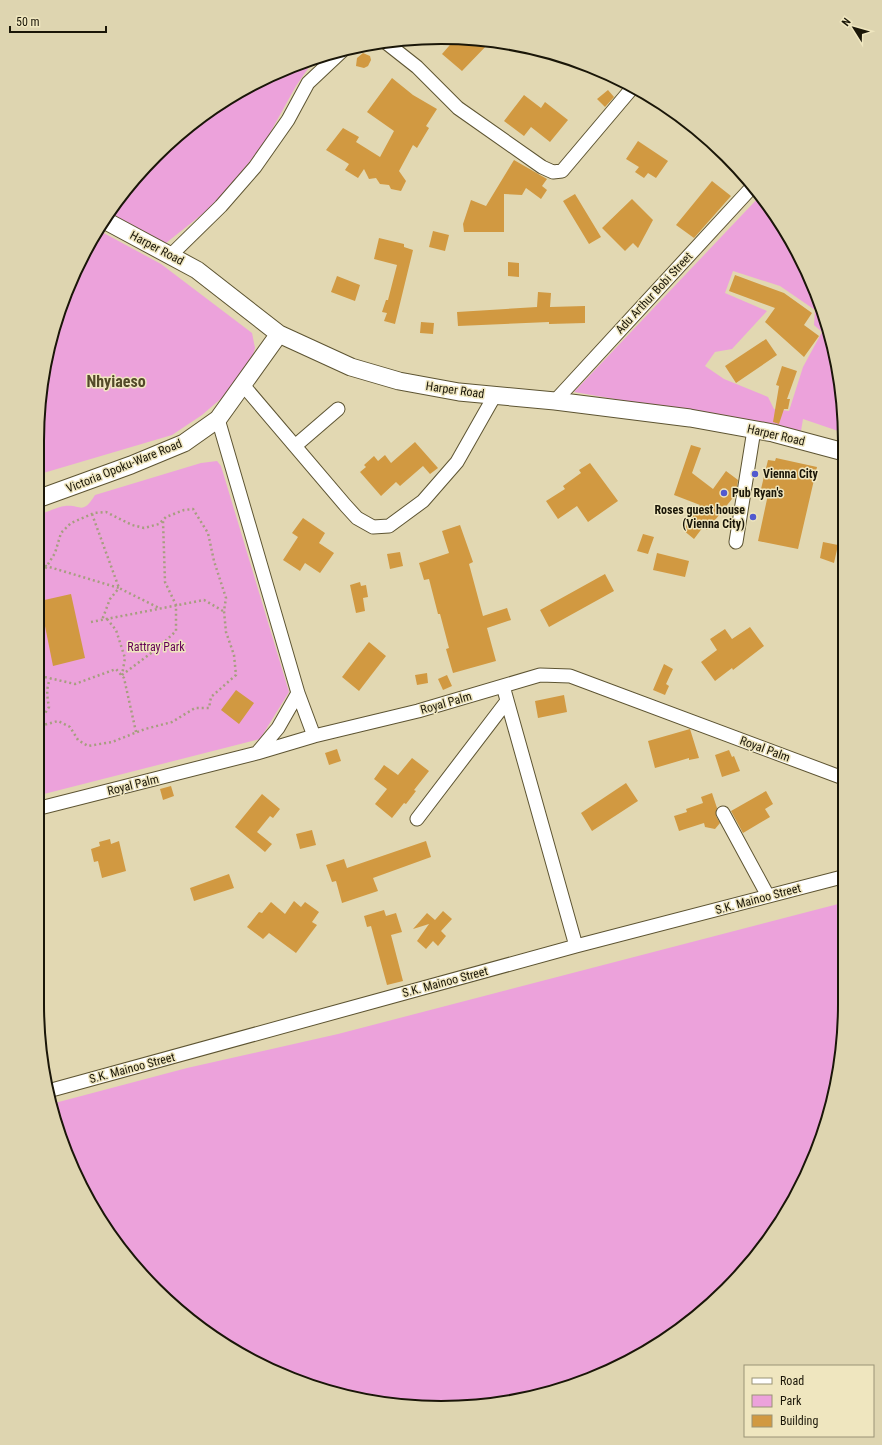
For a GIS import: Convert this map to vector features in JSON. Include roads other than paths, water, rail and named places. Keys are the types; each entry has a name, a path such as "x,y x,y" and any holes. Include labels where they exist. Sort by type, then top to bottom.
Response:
{"main road":[{"name":"Harper Road","path":"109,223 197,270 279,334 351,367 399,381 460,392 555,400 690,418 773,433 838,450"},
{"name":"Victoria Opoku-Ware Road","path":"44,497 131,465 184,443 218,419 279,334"}],"street":[{"path":"392,47 417,67 458,108 542,168 553,172 562,171 629,91"},
{"path":"170,256 221,206 255,167 288,120 308,84 333,59"},
{"name":"Adu Arthur Bobi Street","path":"555,400 749,191"},
{"path":"243,385 357,518 373,527 389,526 424,501 457,462 495,395"},
{"path":"295,446 338,409"},
{"path":"218,419 298,693 314,736"},
{"path":"736,542 754,430"},
{"name":"Royal Palm","path":"44,807 257,753 314,736 418,711 540,675 570,676 838,776"},
{"path":"503,686 576,946"},
{"path":"257,753 278,728 298,693"},
{"path":"418,819 507,701"},
{"path":"723,812 768,896"},
{"name":"S.K. Mainoo Street","path":"54,1089 576,946 838,878"}],"place":[{"name":"Vienna City","path":"755,474"},
{"name":"Pub Ryan's","path":"724,493"},
{"name":"Roses guest house (Vienna City)","path":"753,517"}],"district":[{"name":"Nhyiaeso","path":"116,381"}],"park label":[{"name":"Rattray Park","path":"156,647"}]}
